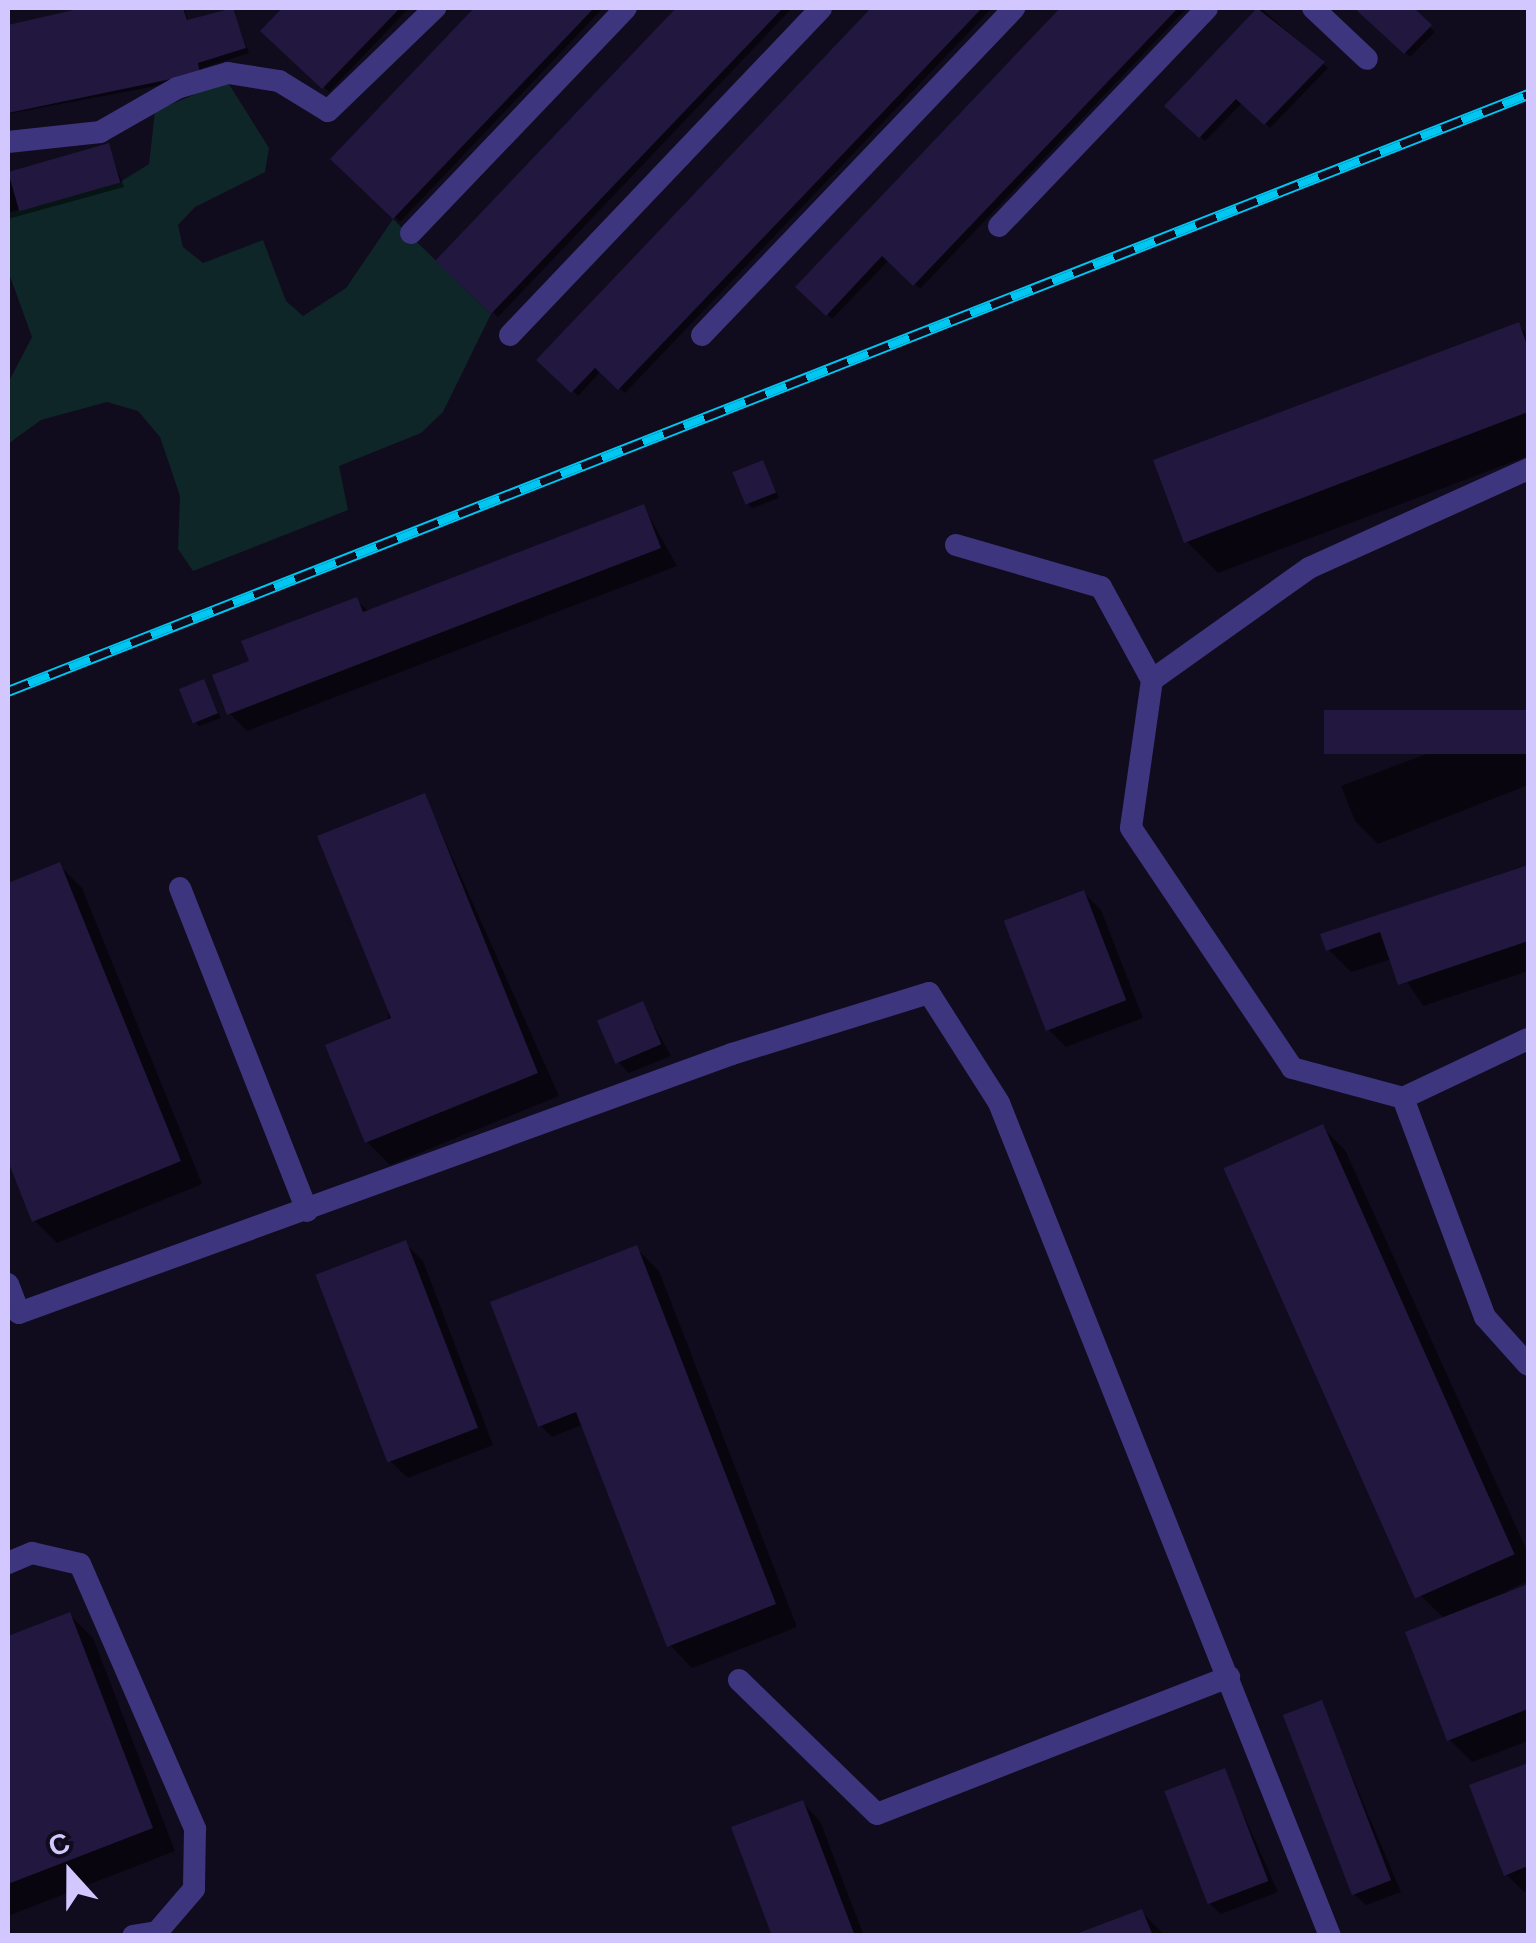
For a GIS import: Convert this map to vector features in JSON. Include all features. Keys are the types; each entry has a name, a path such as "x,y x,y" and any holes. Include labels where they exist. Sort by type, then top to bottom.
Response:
{"lane":[{"path":"8,142 100,132 177,88 228,74 280,81 328,111 435,8"},
{"path":"411,233 626,8"},
{"path":"510,335 821,8"},
{"path":"702,336 1014,8"},
{"path":"999,226 1207,8"},
{"path":"1313,8 1367,59"},
{"path":"1152,680 1309,568 1528,469"},
{"path":"956,545 1102,587 1152,680 1131,828 1292,1068 1403,1098 1528,1039"},
{"path":"180,888 307,1211"},
{"path":"8,1284 19,1312 307,1211 732,1054 929,993 998,1103 1330,1936"},
{"path":"1403,1098 1485,1318 1528,1365"},
{"path":"8,1564 32,1553 80,1564 195,1829 194,1890 157,1932 133,1936"},
{"path":"739,1680 877,1814 1229,1677"}],"green space":[{"path":"227,81 269,148 265,172 195,207 178,225 183,247 203,263 263,240 286,301 303,316 346,288 393,219 491,314 443,412 421,433 339,466 348,510 193,571 178,549 180,496 160,437 138,411 107,402 41,420 8,444 8,383 32,337 8,271 8,213 120,182 149,164 155,111"}],"building":[{"path":"82,8 183,8 187,20 233,8 246,48 198,63 200,73 8,113 8,25"},
{"path":"282,8 400,8 322,89 260,31"},
{"path":"474,8 594,8 393,219 330,159"},
{"path":"676,8 783,8 491,314 435,261"},
{"path":"871,8 982,8 618,390 595,368 571,393 536,360"},
{"path":"1060,8 1178,8 913,286 882,256 826,316 795,287"},
{"path":"1257,8 1325,62 1264,125 1236,99 1199,138 1164,106"},
{"path":"1354,8 1414,8 1432,25 1404,54"},
{"path":"109,143 120,182 19,211 8,172"},
{"path":"1519,322 1528,348 1528,412 1184,543 1153,460"},
{"path":"763,460 776,492 746,505 732,472"},
{"path":"644,504 661,548 227,715 212,675 249,661 241,641 357,597 363,612"},
{"path":"204,679 218,713 193,723 179,689"},
{"path":"1324,710 1528,710 1528,754 1324,754"},
{"path":"425,793 538,1073 365,1143 325,1045 391,1018 317,836"},
{"path":"60,862 181,1161 32,1222 8,1161 8,883"},
{"path":"1528,865 1528,941 1398,985 1380,932 1326,951 1320,934"},
{"path":"1084,890 1126,1000 1046,1031 1004,921"},
{"path":"643,1001 661,1044 615,1064 597,1021"},
{"path":"1323,1124 1515,1554 1415,1599 1223,1168"},
{"path":"406,1240 478,1428 387,1462 315,1275"},
{"path":"637,1245 776,1604 667,1647 576,1412 538,1427 490,1302"},
{"path":"1528,1584 1528,1709 1447,1741 1405,1632"},
{"path":"70,1612 153,1828 8,1884 8,1636"},
{"path":"1322,1700 1391,1880 1352,1895 1283,1715"},
{"path":"1528,1763 1528,1866 1504,1876 1469,1785"},
{"path":"1225,1768 1268,1881 1208,1904 1164,1791"},
{"path":"803,1800 855,1936 772,1936 731,1827"},
{"path":"1142,1909 1153,1936 1073,1936 1073,1935"}],"railway":[{"path":"8,691 1528,94"}]}
